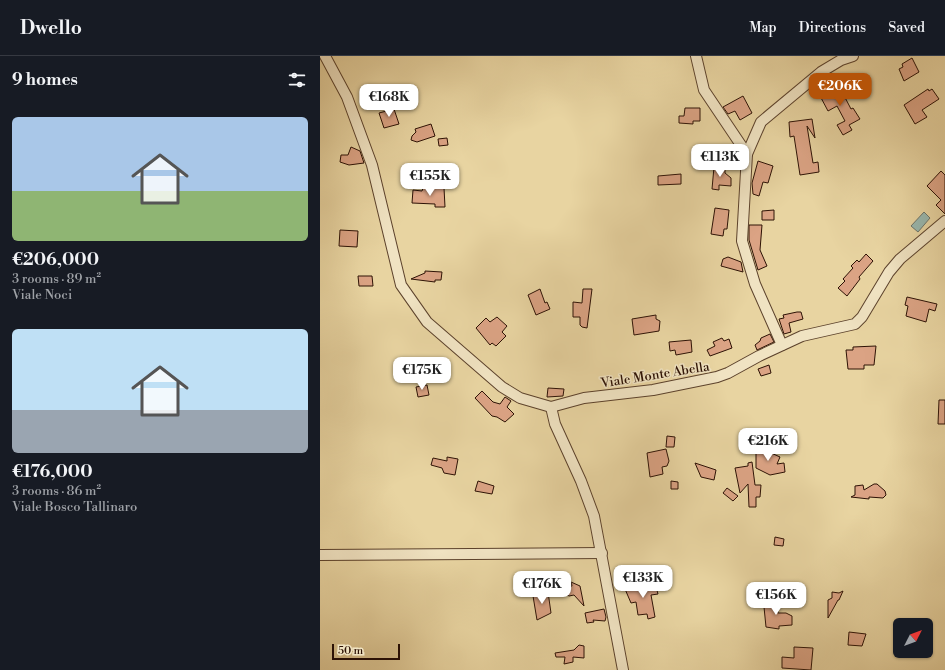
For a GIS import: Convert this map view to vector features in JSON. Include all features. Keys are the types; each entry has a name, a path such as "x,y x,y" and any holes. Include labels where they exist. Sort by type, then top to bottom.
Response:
{"street":[{"path":"325,56 347,97 372,165 400,285 427,322 502,387 520,398 550,407 555,424 581,481 594,516 623,670"},
{"path":"696,56 704,90 747,154"},
{"path":"782,345 755,284 742,241 747,154 761,122 821,72 841,60 853,56"},
{"name":"Viale Monte Abella","path":"550,407 584,398 653,390 717,377 734,371 802,336 855,324 862,316 889,272 900,259 945,221"},
{"path":"320,555 602,553"}],"water":[{"path":"924,212 930,218 918,232 911,226"}],"building":[{"path":"912,58 919,72 904,81 899,69 903,67 902,64"},
{"path":"838,84 851,109 853,108 860,119 849,125 852,130 843,135 837,125 845,121 837,106 828,111 819,94"},
{"path":"928,89 929,91 932,89 939,99 922,110 927,117 915,124 904,105"},
{"path":"743,96 752,113 740,120 735,111 728,114 723,107"},
{"path":"685,108 700,108 700,121 693,121 693,124 679,123 679,116 684,116"},
{"path":"394,109 399,124 384,128 379,113"},
{"path":"812,119 815,138 807,126 813,163 818,162 819,172 800,175 794,136 790,137 789,122"},
{"path":"431,124 435,136 417,142 411,140 412,136 416,132 415,129"},
{"path":"447,138 448,145 439,146 438,139"},
{"path":"351,147 360,151 364,163 349,165 340,162 341,155 348,155"},
{"path":"758,161 773,166 768,183 763,182 759,196 753,194 752,183"},
{"path":"714,167 725,168 725,173 731,178 731,186 719,185 719,190 712,189"},
{"path":"941,171 945,175 945,214 936,205 941,200 927,186"},
{"path":"681,174 681,184 658,185 658,176"},
{"path":"423,188 444,188 445,207 435,207 435,204 412,203 413,190 422,191"},
{"path":"715,208 729,210 727,229 724,229 723,236 711,234"},
{"path":"774,210 774,220 762,220 762,211"},
{"path":"749,225 762,225 760,250 767,266 758,270 749,240"},
{"path":"340,230 358,231 357,247 339,246"},
{"path":"866,254 873,261 859,277 860,279 847,296 838,288 845,281 843,279 853,268 851,266 857,260 859,262"},
{"path":"728,257 741,262 743,272 721,266 723,259"},
{"path":"425,271 442,272 441,280 435,280 435,282 411,279 425,273"},
{"path":"358,276 372,276 373,286 359,286"},
{"path":"540,289 545,303 547,302 550,309 536,315 528,295"},
{"path":"583,289 592,289 587,328 580,325 580,317 573,317 573,302 582,303"},
{"path":"907,297 937,304 935,311 929,309 926,322 906,316 908,306 905,305"},
{"path":"801,312 803,319 789,323 791,332 784,334 779,319 784,318 783,315"},
{"path":"656,315 656,319 660,321 659,331 634,335 632,319"},
{"path":"497,317 507,326 502,332 506,336 496,346 492,343 490,345 476,328 486,318 490,322"},
{"path":"770,334 774,342 757,350 755,345 761,338"},
{"path":"722,338 724,341 729,339 732,348 710,356 707,350 715,346 713,342"},
{"path":"691,340 692,352 676,355 675,350 670,351 669,342"},
{"path":"876,346 874,365 864,365 864,369 848,369 846,350 853,350 853,347"},
{"path":"769,365 771,373 761,376 758,369"},
{"path":"427,385 429,395 418,397 416,387"},
{"path":"548,388 564,389 563,396 547,397"},
{"path":"482,391 493,402 500,404 505,397 511,401 507,407 514,414 505,422 492,416 475,398"},
{"path":"939,400 945,400 945,424 938,424"},
{"path":"667,436 675,437 674,447 666,447"},
{"path":"756,446 780,457 777,464 784,463 785,472 770,475 756,468"},
{"path":"666,449 669,461 667,466 662,467 663,474 650,477 647,453"},
{"path":"447,457 458,459 455,475 444,473 442,468 431,465 433,458 447,461"},
{"path":"752,462 755,485 761,485 760,497 756,497 756,507 749,507 748,484 740,493 735,468 748,466 748,463"},
{"path":"695,463 716,470 714,480 701,477"},
{"path":"478,481 494,486 492,494 475,491"},
{"path":"671,481 678,482 678,489 671,489"},
{"path":"874,484 877,484 885,491 886,495 883,498 869,497 869,499 851,497 855,495 855,486 863,485 864,490"},
{"path":"727,488 738,496 733,501 723,493"},
{"path":"775,537 784,539 783,546 774,545"},
{"path":"571,582 580,586 584,606 574,595 569,596 566,594 564,587 572,586"},
{"path":"649,584 650,588 656,587 658,594 651,595 655,617 648,619 647,614 638,615 636,602 631,603 625,589"},
{"path":"843,591 828,618 828,600 832,598 832,592 839,593"},
{"path":"548,592 551,613 537,620 533,596 536,595 536,593"},
{"path":"769,600 778,600 778,613 786,613 792,616 792,625 779,626 779,629 766,627 764,607 769,607"},
{"path":"604,609 606,617 605,621 593,620 594,622 587,623 585,613"},
{"path":"849,632 866,634 862,646 848,645"},
{"path":"579,645 584,646 584,658 573,657 573,662 564,664 565,657 556,657 555,653 574,650"},
{"path":"794,647 813,648 811,670 782,668 782,657 794,658"}]}
